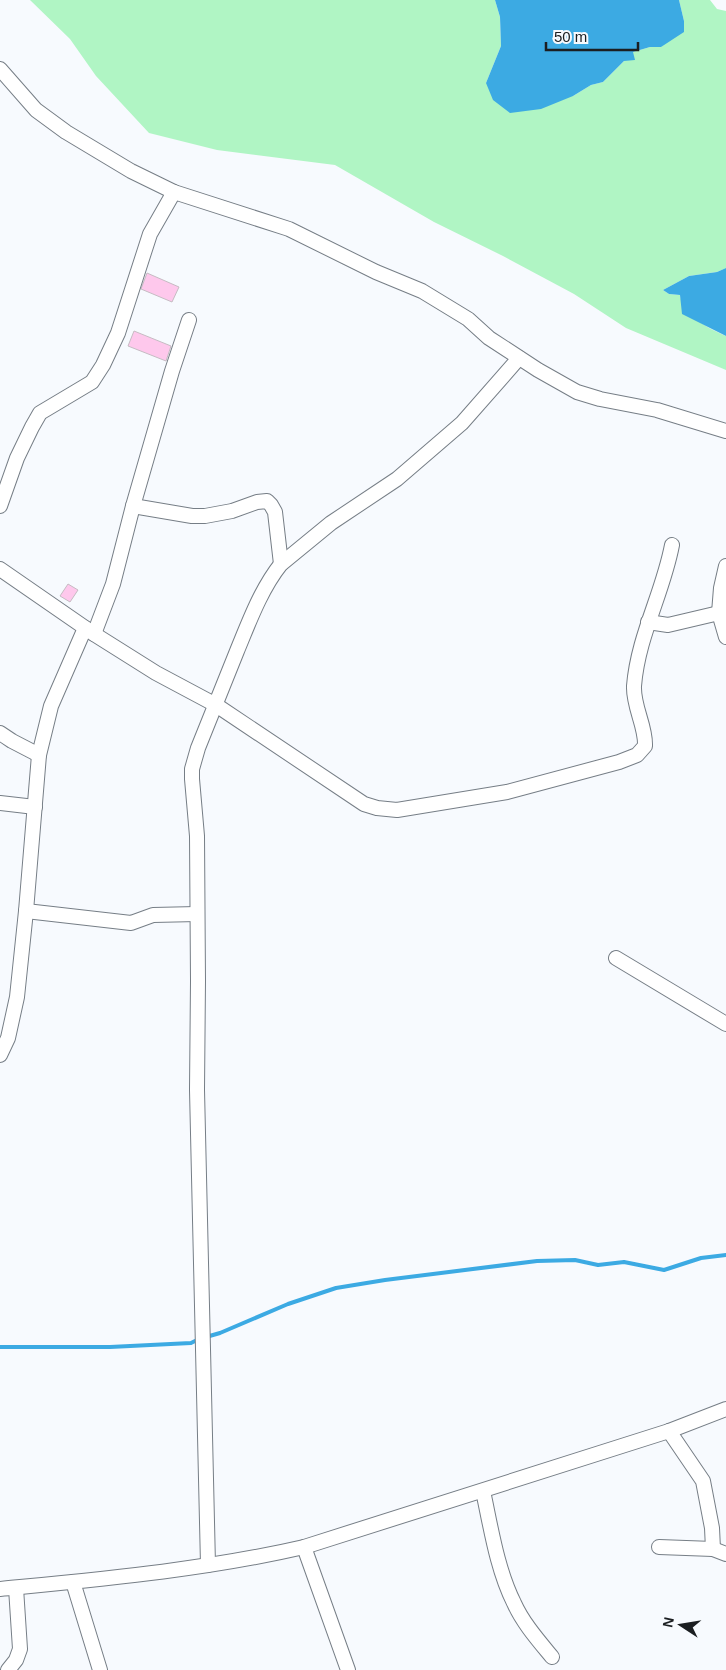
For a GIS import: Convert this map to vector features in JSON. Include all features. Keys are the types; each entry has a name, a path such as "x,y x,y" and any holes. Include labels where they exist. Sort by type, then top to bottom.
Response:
{"street":[{"path":"0,69 36,110 66,132 131,172 174,192 289,229 376,272 422,291 468,319 489,338 559,383 577,392 600,399 658,410 726,431"},
{"path":"0,506 17,458 40,413 92,382 103,365 118,333 150,234 174,192"},
{"path":"0,1055 8,1038 17,997 36,806 39,754 51,706 113,584 133,506 172,371 189,320"},
{"path":"208,1565 197,1090 197,836 192,769 198,748 248,625 268,584 281,564 331,523 397,479 462,423 520,358"},
{"path":"133,506 192,516 204,516 232,511 257,502 267,502 271,504 275,512 281,564"},
{"path":"0,569 89,631 156,674 216,705 364,804 377,808 397,810 507,792 619,762 637,755 645,746 646,736 635,698 634,687 642,639 668,566 672,545"},
{"path":"726,566 721,588 719,613 726,637"},
{"path":"648,622 668,625 719,613"},
{"path":"0,732 12,741 39,754"},
{"path":"0,803 36,806"},
{"path":"26,911 131,923 153,915 197,914"},
{"path":"616,958 726,1024"},
{"path":"0,1589 208,1565 304,1547 669,1432 724,1409"},
{"path":"659,1547 720,1551 712,1528 703,1481 669,1432"},
{"path":"483,1491 504,1578 514,1604 531,1632 552,1657"},
{"path":"304,1547 348,1670"},
{"path":"73,1582 100,1670"},
{"path":"8,1670 16,1660 20,1649 16,1588"}],"green space":[{"path":"30,0 495,0 500,17 501,46 486,83 573,96 591,85 603,82 633,52 650,47 661,47 684,21 679,0 710,0 717,9 726,11 726,268 717,272 689,276 663,290 669,294 680,295 682,302 691,315 704,325 726,336 726,370 626,328 574,294 434,222 335,165 217,150 149,133 96,76 70,39"}],"water":[{"path":"495,0 679,0 684,21 684,32 661,47 650,47 633,52 635,60 624,61 603,82 591,85 573,96 541,109 510,113 493,100 486,83 501,46 500,17"},
{"path":"726,268 726,336 682,314 680,295 669,294 663,290 689,276 717,272"}],"building":[{"path":"147,273 179,287 172,302 141,289"},
{"path":"134,331 171,346 166,361 128,346"},
{"path":"68,584 78,590 70,602 60,596"}],"waterway":[{"path":"206,1337 220,1333 288,1304 336,1288 385,1280 537,1261 575,1260 598,1265 624,1262 664,1270 701,1258 726,1255"},
{"path":"0,1347 110,1347 191,1343 199,1339"}]}
